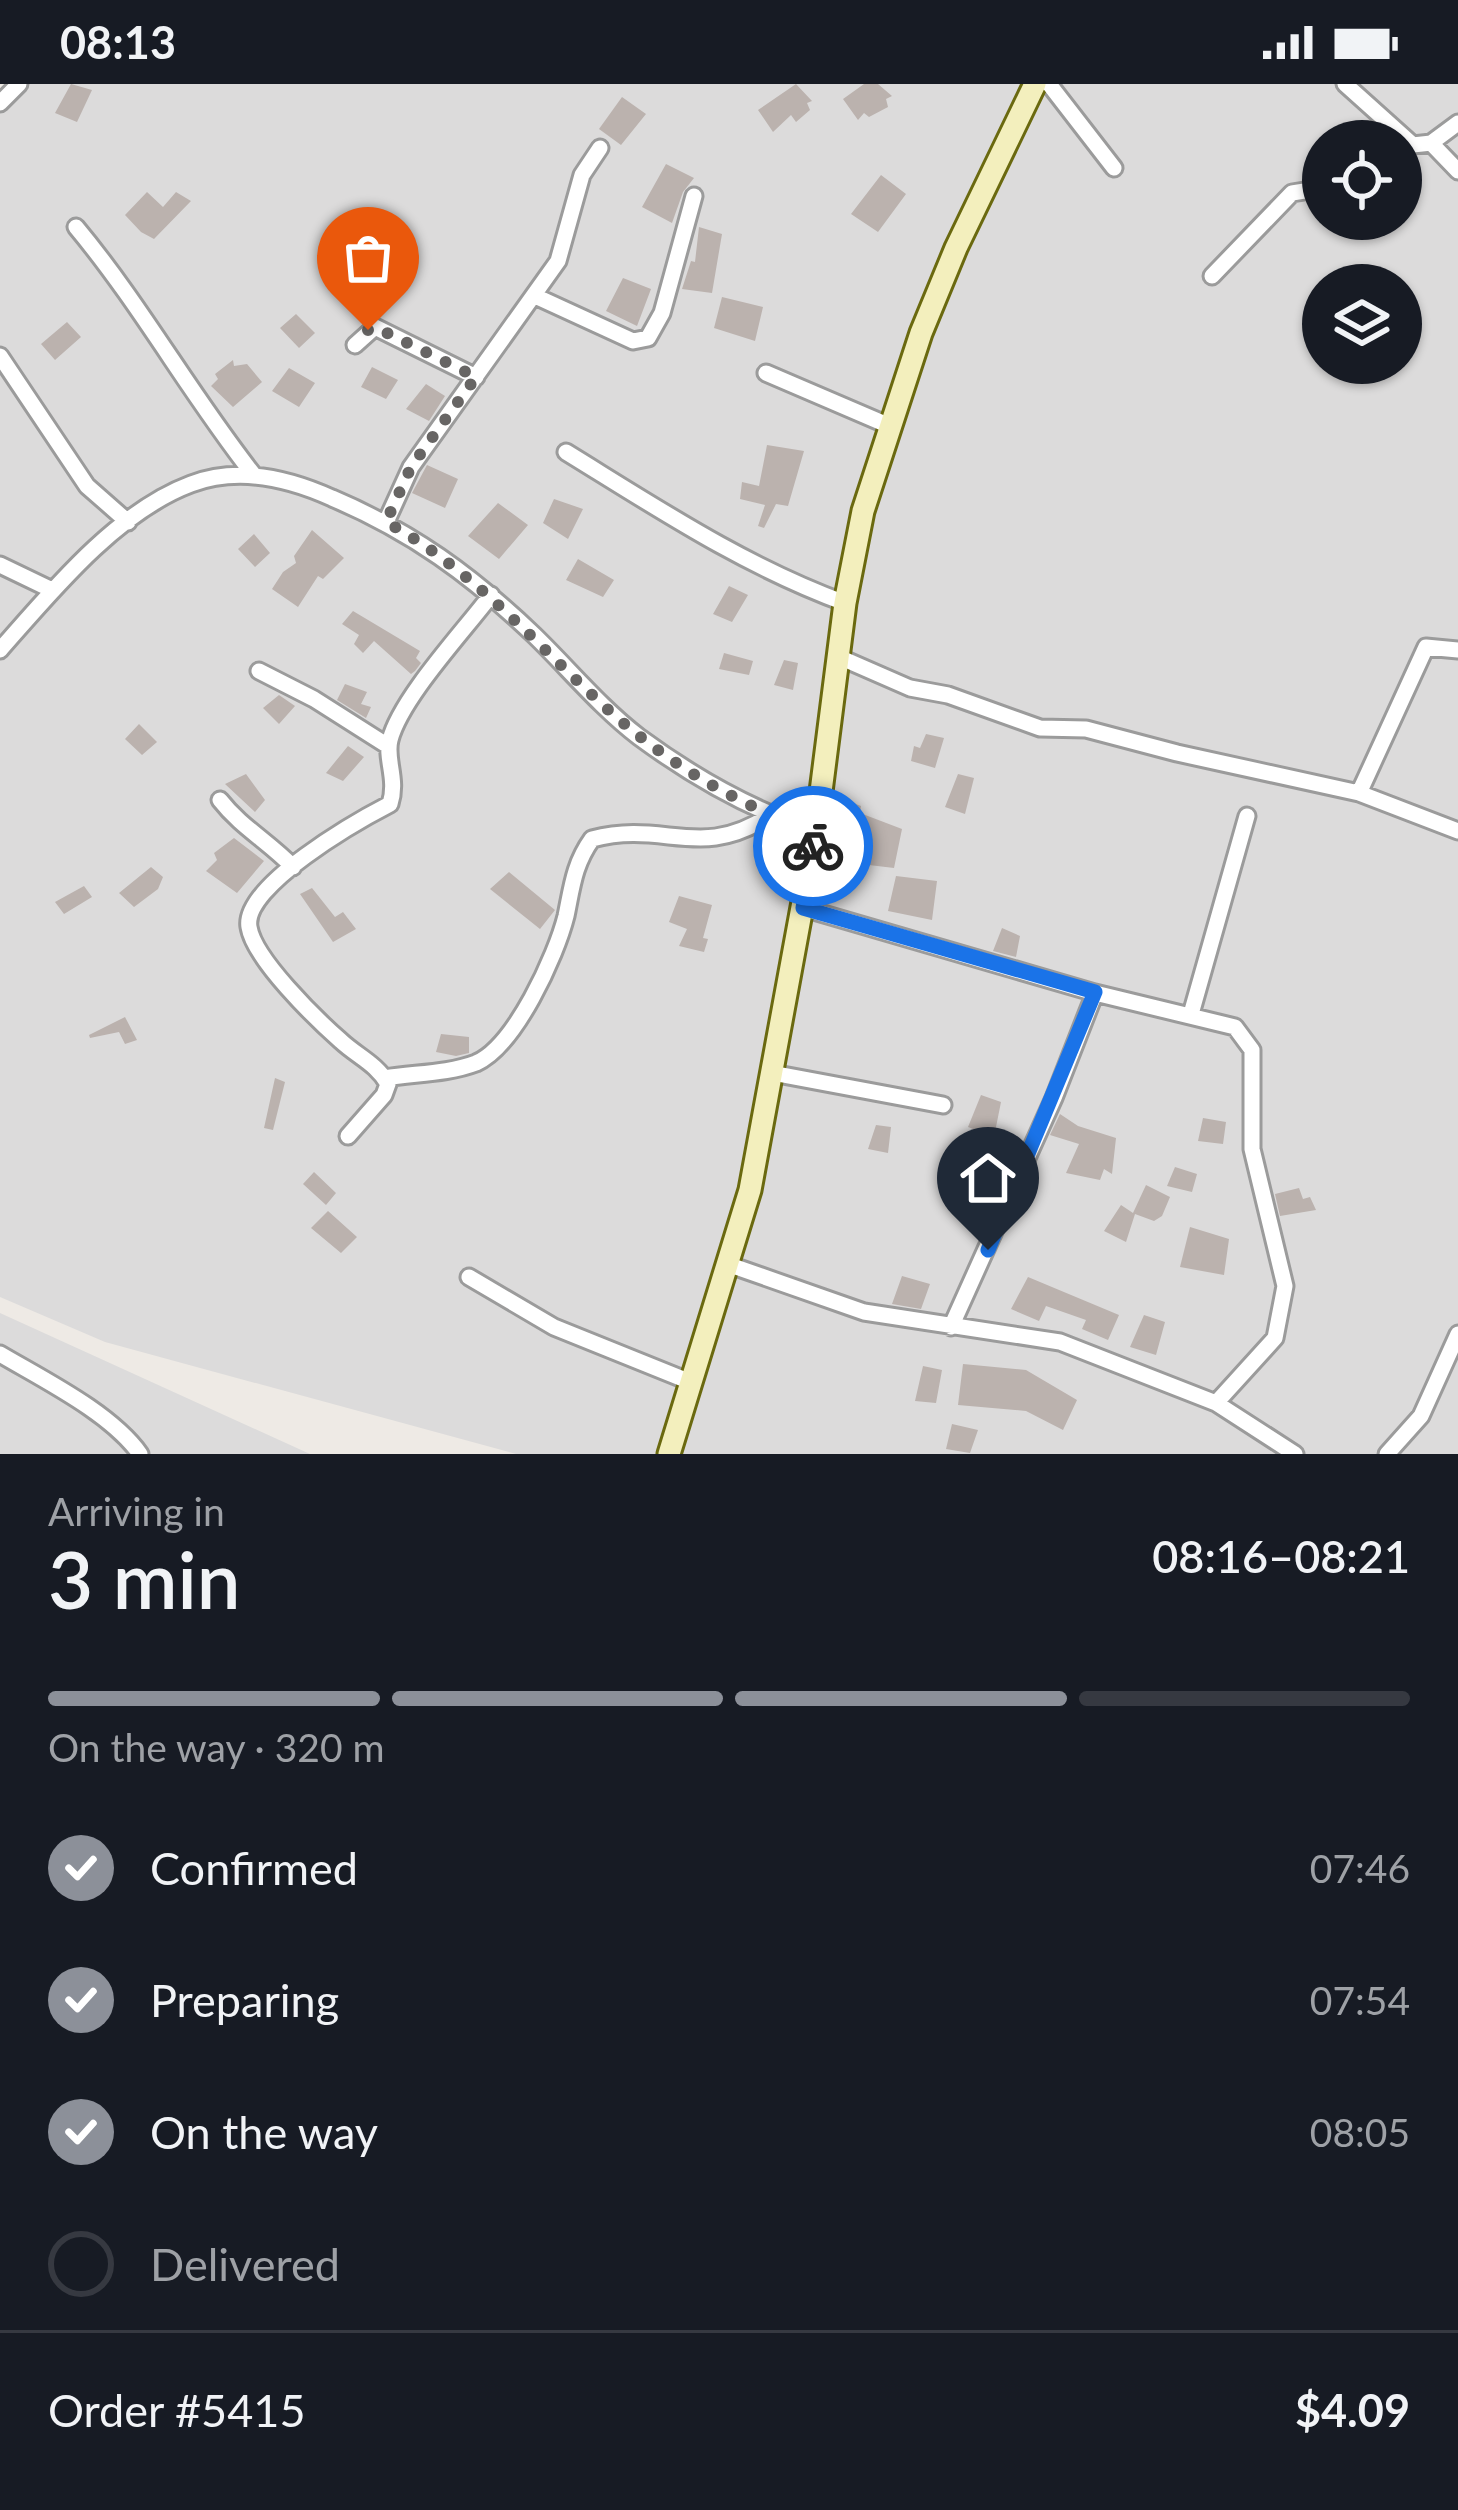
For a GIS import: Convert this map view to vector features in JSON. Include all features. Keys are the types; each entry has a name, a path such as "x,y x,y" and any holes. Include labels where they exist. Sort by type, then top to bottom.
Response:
{"main road":[{"path":"669,1454 751,1190 816,831 845,603 863,511 921,333 1035,84"}],"street":[{"path":"0,104 19,84"},
{"path":"1049,84 1114,168"},
{"path":"1345,84 1379,120"},
{"path":"1422,145 1458,123"},
{"path":"1431,143 1458,171"},
{"path":"386,522 411,467 558,261 582,175 600,148"},
{"path":"1212,276 1292,193 1302,191"},
{"path":"536,296 633,341 649,338 662,313 694,196"},
{"path":"76,227 122,282 187,385 253,474"},
{"path":"356,345 375,327 476,377"},
{"path":"0,356 87,486 128,522"},
{"path":"766,373 892,427"},
{"path":"566,452 710,541 784,581 845,603"},
{"path":"0,650 52,590 128,522 165,496 195,482 253,474 286,479 428,545 491,595 640,737 769,816 816,831"},
{"path":"0,565 52,590"},
{"path":"348,1136 388,1084 272,968 249,930 252,908 293,866 347,825 391,804 395,788 388,746 398,717 491,595"},
{"path":"1358,793 1426,647 1458,650"},
{"path":"839,657 910,688 948,694 1040,728 1086,729 1358,793 1458,831"},
{"path":"259,671 388,746"},
{"path":"220,800 235,819 267,839 293,866"},
{"path":"385,1078 447,1072 481,1061 510,1033 556,950 578,858 592,839 618,832 711,841 741,834 769,816"},
{"path":"1191,1013 1246,816"},
{"path":"803,908 1235,1027 1252,1050 1252,1149 1286,1286 1275,1338 1216,1403"},
{"path":"951,1327 1054,1098 1095,992"},
{"path":"772,1073 943,1105"},
{"path":"730,1265 864,1312 1060,1342 1216,1403 1295,1454"},
{"path":"469,1277 554,1327 693,1383"},
{"path":"1387,1454 1421,1416 1458,1334"},
{"path":"0,1354 107,1423 140,1454"}],"shaded area":[{"path":"16,84 1458,84 1458,1454 516,1454 105,1342 0,1297 0,108"},
{"path":"0,1313 310,1454 0,1454"}],"building":[{"path":"71,84 92,90 77,122 55,113"},
{"path":"796,84 812,101 807,103 810,110 796,122 791,115 773,132 758,110"},
{"path":"864,84 878,84 892,96 886,99 888,107 869,117 864,113 858,120 843,99"},
{"path":"622,97 646,114 621,145 599,129"},
{"path":"666,164 694,178 683,192 672,223 642,207"},
{"path":"881,175 906,194 878,232 851,214"},
{"path":"147,192 163,207 176,192 191,201 154,239 125,215"},
{"path":"699,227 722,234 712,293 682,289 691,261 695,262"},
{"path":"623,278 651,289 637,326 606,311"},
{"path":"722,297 763,307 755,341 714,328"},
{"path":"296,314 315,333 299,348 280,328"},
{"path":"67,322 81,337 55,360 41,344"},
{"path":"233,360 234,366 247,364 262,382 233,407 211,386 218,379 215,374"},
{"path":"372,367 398,380 386,399 361,387"},
{"path":"289,368 315,383 299,407 272,391"},
{"path":"426,384 445,396 429,421 406,409"},
{"path":"767,445 804,451 788,506 776,504 764,528 758,526 765,505 740,499 742,482 759,486"},
{"path":"427,465 458,479 445,508 412,493"},
{"path":"554,499 583,509 568,539 543,523"},
{"path":"498,503 528,525 499,559 468,536"},
{"path":"312,530 344,558 323,579 318,576 298,607 272,589 296,563 294,556"},
{"path":"254,534 270,553 255,567 238,549"},
{"path":"578,559 614,580 603,597 566,580"},
{"path":"729,586 748,595 732,622 713,614"},
{"path":"353,611 420,651 416,658 421,663 415,671 411,674 374,641 363,653 354,644 359,635 342,624"},
{"path":"724,653 753,661 749,675 719,669"},
{"path":"784,660 798,663 793,690 774,685"},
{"path":"345,684 367,692 361,704 371,707 366,718 337,700"},
{"path":"279,695 295,706 279,724 263,708"},
{"path":"139,724 157,742 142,755 125,739"},
{"path":"926,734 944,738 935,768 911,761 914,746 920,748"},
{"path":"348,746 364,757 343,781 326,773"},
{"path":"246,774 265,800 255,812 225,784"},
{"path":"958,774 974,778 965,814 945,807"},
{"path":"845,800 861,806 860,813 902,829 894,868 869,865 868,856 860,853 862,843 836,840"},
{"path":"234,838 264,861 237,893 206,871 217,860 214,853"},
{"path":"151,867 163,877 158,889 134,907 119,893"},
{"path":"509,872 555,910 540,929 490,889"},
{"path":"896,876 937,881 932,920 888,911"},
{"path":"84,886 92,897 64,914 55,902"},
{"path":"312,888 335,917 343,912 356,929 333,942 300,894"},
{"path":"679,896 712,905 704,952 679,946 687,929 669,922"},
{"path":"1002,928 1020,936 1016,957 993,951"},
{"path":"125,1017 137,1040 125,1044 119,1032 90,1038 89,1035"},
{"path":"441,1034 469,1037 469,1053 436,1052"},
{"path":"275,1078 285,1082 273,1130 264,1128"},
{"path":"981,1095 1001,1102 994,1137 968,1127"},
{"path":"1060,1114 1078,1126 1116,1138 1112,1174 1104,1169 1100,1180 1066,1173 1079,1144 1050,1135"},
{"path":"1203,1118 1226,1122 1223,1144 1198,1141"},
{"path":"876,1125 891,1127 888,1153 868,1149"},
{"path":"1175,1167 1197,1174 1192,1192 1167,1186"},
{"path":"314,1172 336,1193 326,1205 303,1184"},
{"path":"1146,1185 1170,1197 1162,1216 1154,1221 1135,1214 1126,1242 1104,1231 1121,1205 1133,1213"},
{"path":"1299,1188 1316,1210 1280,1216 1275,1194"},
{"path":"328,1211 357,1237 341,1253 311,1228"},
{"path":"1190,1227 1229,1239 1224,1275 1180,1267"},
{"path":"902,1276 930,1284 921,1309 892,1304"},
{"path":"1028,1277 1119,1315 1108,1340 1082,1329 1086,1320 1046,1306 1039,1321 1011,1309"},
{"path":"1144,1315 1165,1322 1156,1355 1130,1347"},
{"path":"963,1364 1026,1370 1077,1400 1063,1430 1026,1411 958,1405"},
{"path":"923,1366 942,1370 936,1403 915,1401"},
{"path":"952,1424 978,1430 970,1453 946,1449"}],"way so far":[{"path":"368,330 375,327 476,377 411,467 386,522 428,545 491,595 640,737 769,816 816,831 813,846"}],"route":[{"path":"813,846 803,908 1095,992 988,1250"}]}
